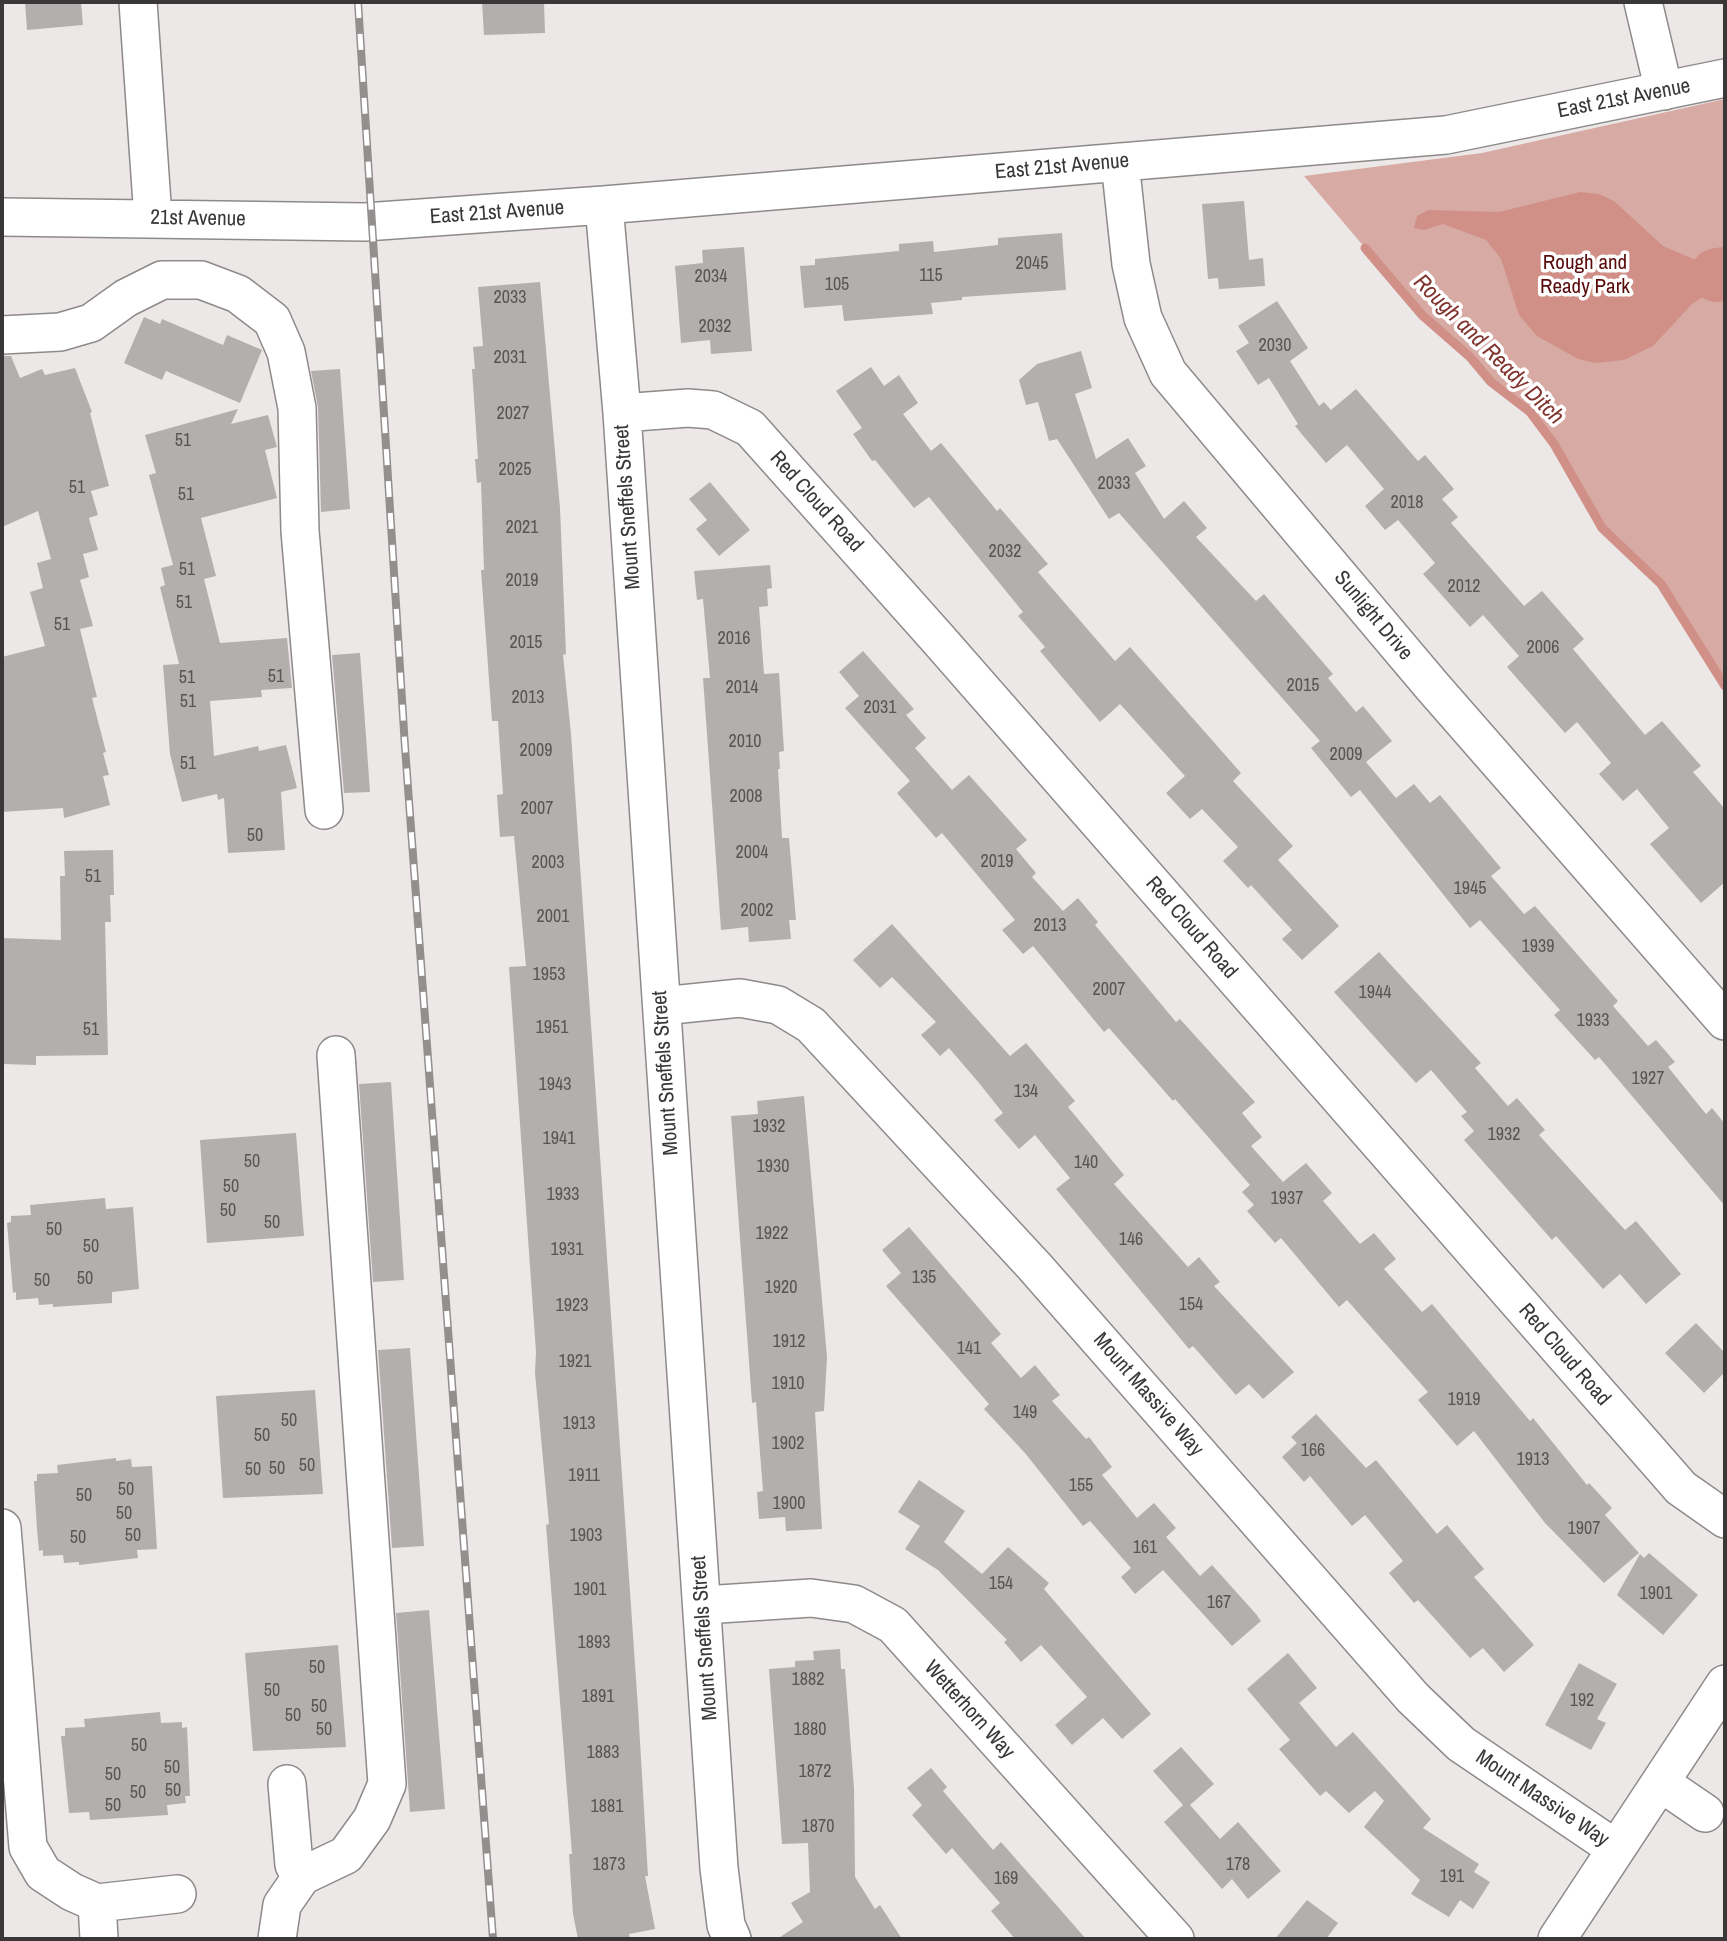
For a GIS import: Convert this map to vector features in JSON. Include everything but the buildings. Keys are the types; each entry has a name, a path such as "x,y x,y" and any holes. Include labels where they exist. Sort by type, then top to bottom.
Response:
{"street":[{"path":"138,2 153,218"},
{"path":"1643,2 1664,92"},
{"name":"East 21st Avenue","path":"394,220 1446,135 1725,78"},
{"name":"Sunlight Drive","path":"1120,162 1131,264 1143,318 1168,373 1432,686 1725,1021"},
{"name":"Mount Sneffels Street","path":"604,205 622,413 704,1605 719,1868 726,1925 732,1939"},
{"name":"21st Avenue","path":"2,217 394,220"},
{"path":"2,335 60,332 91,323 126,298 162,280 201,280 238,294 271,320 286,352 297,408 300,531 324,810"},
{"name":"Red Cloud Road","path":"622,413 688,408 713,410 750,428 939,640 1681,1488 1725,1520"},
{"name":"Mount Massive Way","path":"662,1006 740,998 778,1005 811,1024 1035,1267 1413,1698 1461,1744 1616,1849"},
{"path":"277,1939 282,1905 302,1875 346,1855 372,1819 387,1784 336,1055"},
{"path":"2,1528 28,1847 43,1873 72,1892 97,1903 177,1894"},
{"name":"Wetterhorn Way","path":"704,1605 811,1598 854,1604 893,1625 1175,1939"},
{"path":"1557,1939 1725,1684"},
{"path":"1661,1783 1705,1813"},
{"path":"287,1784 294,1865 302,1875"},
{"path":"97,1903 99,1939"}],"green space":[{"name":"Rough and Ready Park","path":"1725,99 1725,686 1661,584 1602,528 1554,444 1530,412 1491,382 1470,357 1422,315 1304,176 1482,153"}],"shaded area":[{"path":"1580,192 1599,194 1614,201 1663,246 1712,267 1718,280 1714,291 1693,303 1653,346 1624,360 1595,363 1578,359 1537,336 1519,315 1501,259 1486,240 1443,224 1424,230 1414,228 1417,216 1428,210 1499,212"}],"waterway":[{"name":"Rough and Ready Ditch","path":"1365,248 1422,315 1470,357 1491,382 1530,412 1554,444 1602,528 1661,584 1725,686"},
{"path":"1717,275 1725,274"}],"railway":[{"path":"358,2 405,747 493,1939"}]}
